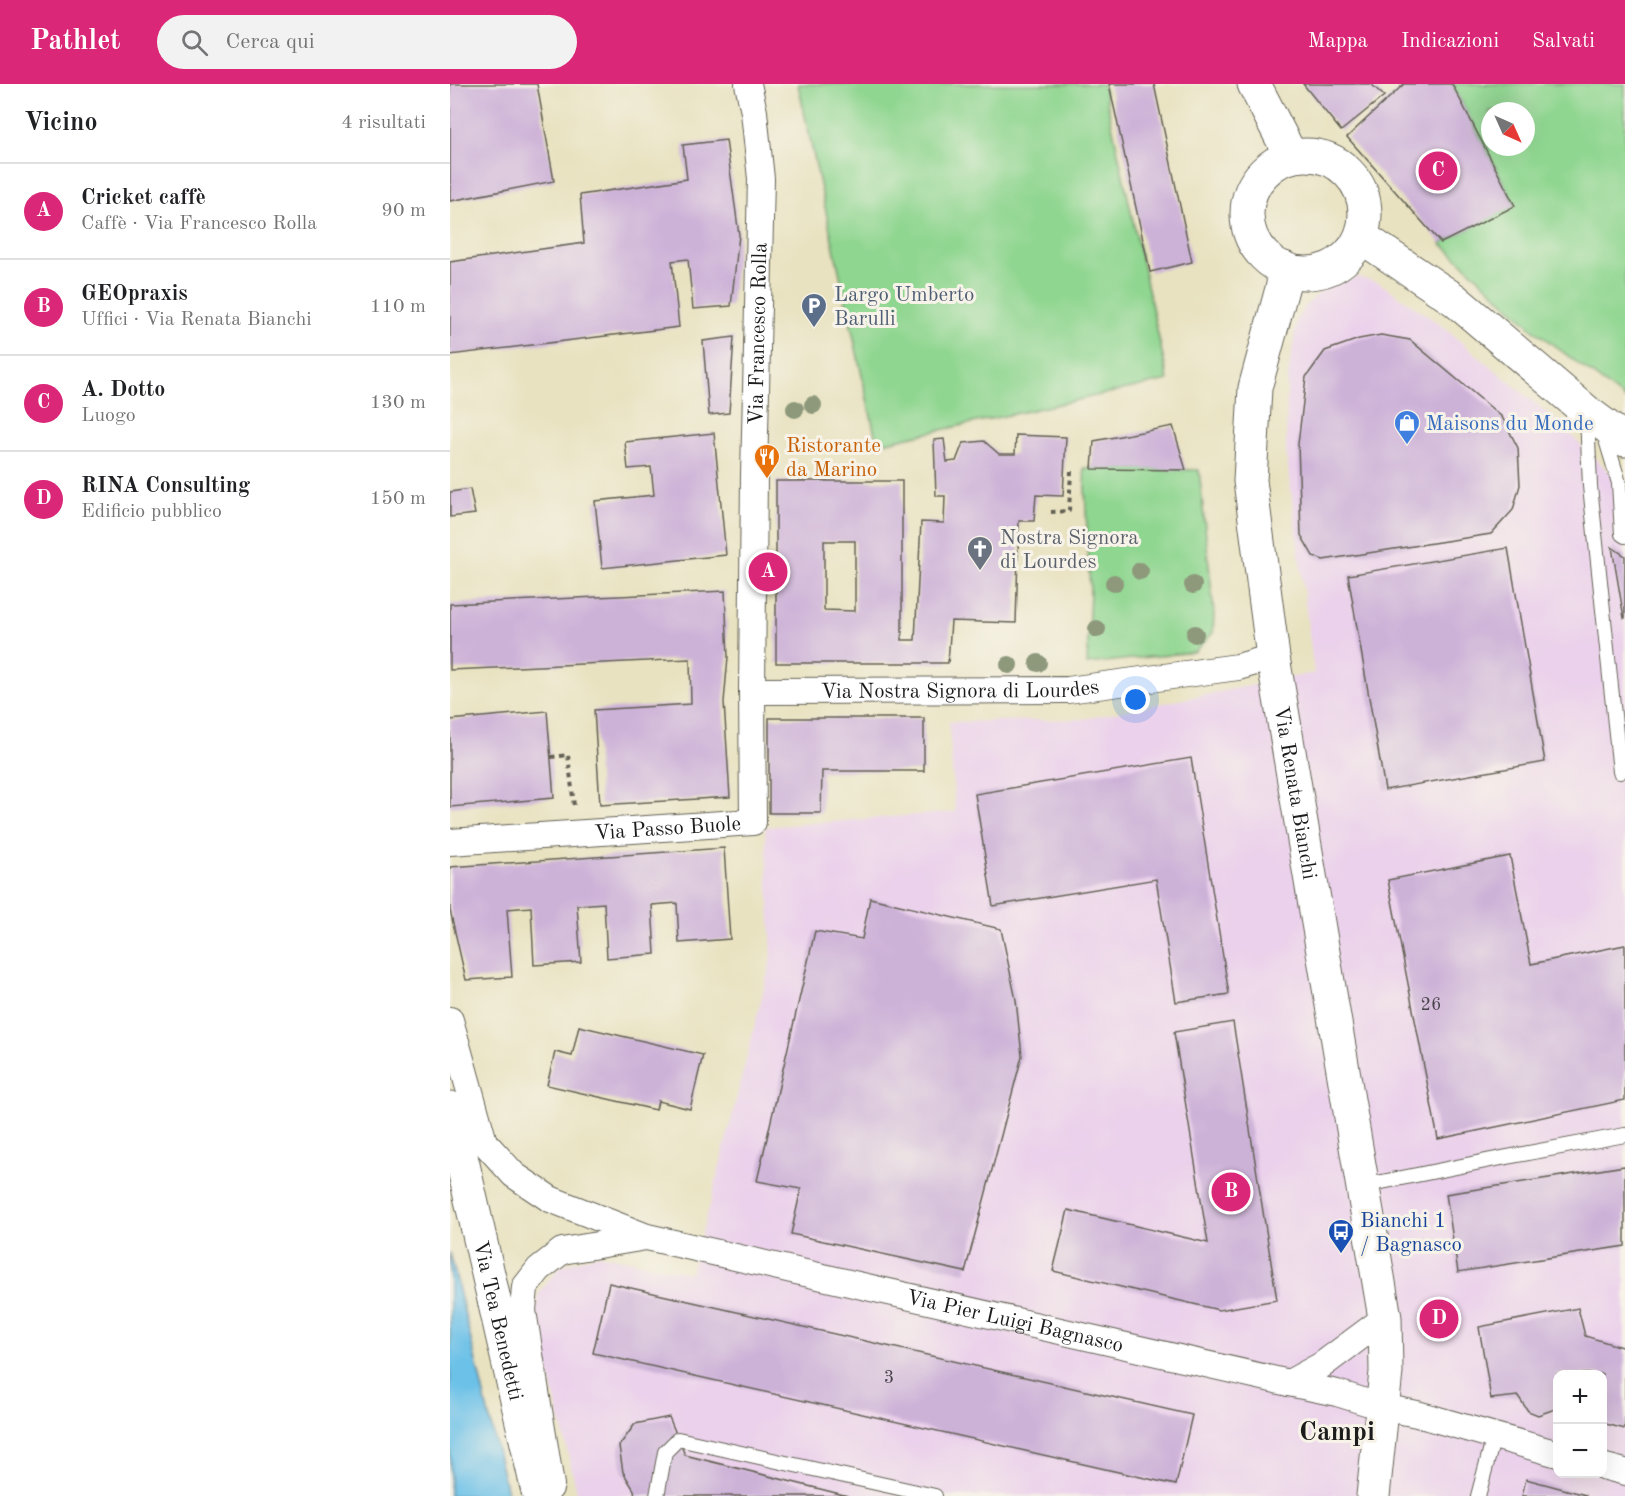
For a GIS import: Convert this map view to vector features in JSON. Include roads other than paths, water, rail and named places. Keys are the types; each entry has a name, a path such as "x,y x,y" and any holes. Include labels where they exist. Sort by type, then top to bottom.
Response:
{"street":[{"name":"Via Francesco Rolla","path":"748,84 754,112 761,179 752,691"},
{"path":"1254,84 1292,156"},
{"path":"1314,154 1335,161 1352,176 1363,195 1366,217 1360,238 1350,253 1336,265 1319,271 1301,273 1284,268 1266,257 1253,240 1247,220 1249,199 1258,180 1272,165 1292,156 1314,154"},
{"path":"1360,238 1455,300 1604,425"},
{"name":"Via Renata Bianchi","path":"1284,268 1283,285 1255,388 1250,481 1272,657 1385,1318 1386,1372 1373,1496"},
{"name":"Via Nostra Signora di Lourdes","path":"752,691 1068,690 1238,667 1272,657"},
{"name":"Via Passo Buole","path":"450,842 753,822 752,691"},
{"name":"Via Pier Luigi Bagnasco","path":"450,1020 484,1142 514,1176 549,1199 647,1237 1336,1393 1553,1453"},
{"name":"Via Tea Benedetti","path":"450,1108 539,1496"},
{"name":"Via Pier Luigi Bagnasco","path":"546,1496 551,1485 523,1311 525,1287 539,1269 562,1251 647,1237"},
{"path":"1289,1383 1322,1365 1385,1318"},
{"path":"1607,1467 1625,1472"}],"lane":[{"path":"1604,425 1619,483 1622,534 1625,536"},
{"path":"1604,425 1590,486 1620,772"},
{"path":"1362,1186 1625,1135"},
{"path":"1478,1496 1494,1436"},
{"path":"657,1496 665,1452 678,1439 935,1496"}],"water":[{"path":"450,1252 508,1496 450,1496"}],"place":[{"name":"A. Dotto","path":"1438,171"},
{"name":"Largo Umberto Barulli","path":"814,329"},
{"name":"Maisons du Monde","path":"1407,446"},
{"name":"Ristorante da Marino","path":"767,480"},
{"name":"Cricket caffè","path":"768,572"},
{"name":"Nostra Signora di Lourdes","path":"980,572"},
{"name":"GEOpraxis","path":"1231,1192"},
{"name":"Bianchi 1 / Bagnasco","path":"1341,1255"},
{"name":"RINA Consulting","path":"1439,1319"}],"district":[{"name":"Campi","path":"1337,1431"}]}
